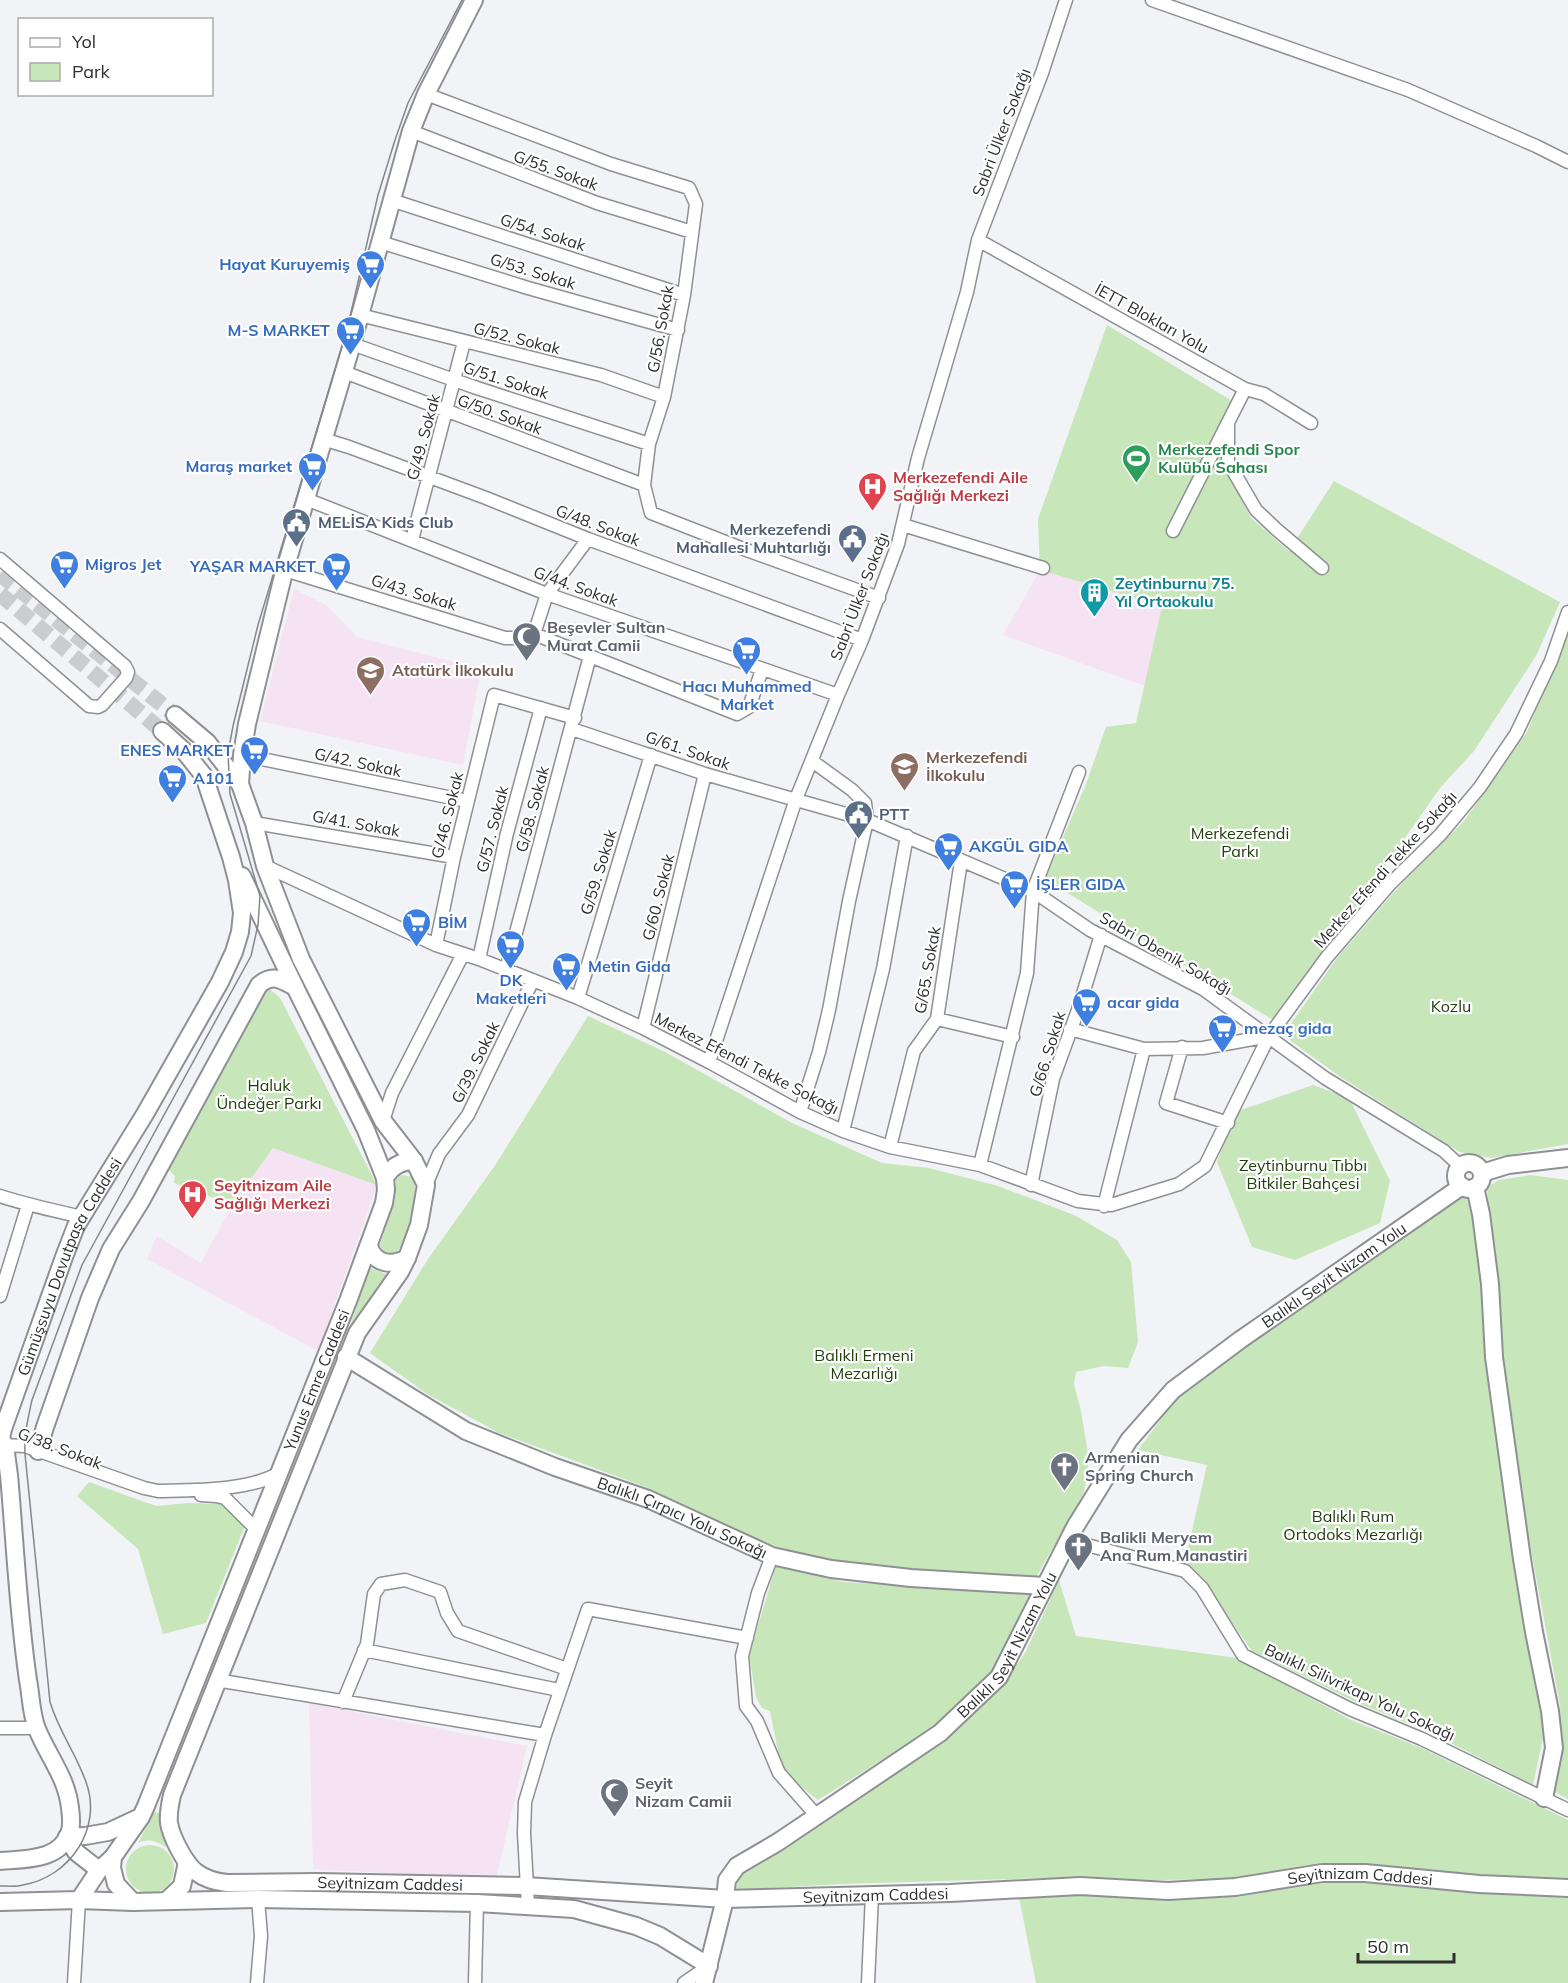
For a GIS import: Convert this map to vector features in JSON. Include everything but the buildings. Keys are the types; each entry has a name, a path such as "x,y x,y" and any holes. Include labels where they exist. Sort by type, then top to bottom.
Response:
{"main road":[{"path":"240,784 242,755 250,711 285,570 344,372 411,131 426,94 474,0"},
{"path":"175,715 207,742 240,784 266,866 301,959 383,1121 414,1161 426,1185"},
{"path":"162,731 204,776 231,857"},
{"name":"Yunus Emre Caddesi","path":"79,1900 99,1870 113,1857 141,1817 369,1246 384,1203 386,1190 385,1178 366,1130 253,897 231,857"},
{"name":"Gümüşsuyu Davutpaşa Caddesi","path":"67,1838 71,1829 70,1800 64,1780 36,1728 25,1659 1,1438 7,1415 79,1222 145,1114 220,982 234,952 240,932 242,913 231,857"},
{"name":"Gümüşsuyu Davutpaşa Caddesi","path":"38,1451 90,1298 111,1249 141,1201 259,985 268,978 273,978 295,987"},
{"path":"1473,1182 1508,1165 1568,1158"},
{"path":"385,1178 398,1164 414,1161"},
{"path":"1461,1167 1466,1163 1474,1164 1473,1182 1479,1201 1490,1284 1494,1357 1522,1558 1550,1711 1554,1749 1545,1798"},
{"name":"Balıklı Seyit Nizam Yolu","path":"704,1983 725,1899 727,1880 737,1866 778,1842 940,1733 999,1677 1068,1540 1129,1440 1173,1390 1240,1340 1473,1182"},
{"name":"Yunus Emre Caddesi","path":"187,1862 170,1829 172,1795 346,1358 357,1333 408,1258 419,1225 426,1185"},
{"path":"369,1246 371,1253 382,1261 397,1263 408,1258"},
{"name":"Balıklı Çırpıcı Yolu Sokağı","path":"346,1358 466,1431 555,1467 648,1499 772,1556 831,1569 911,1578 1044,1586"},
{"path":"0,1861 33,1859 50,1854 67,1838 108,1832 141,1817"},
{"path":"67,1838 76,1852 99,1870"},
{"path":"113,1857 112,1868 116,1884 133,1902"},
{"path":"166,1901 182,1886 187,1862"},
{"name":"Seyitnizam Caddesi","path":"187,1862 196,1872 215,1882 227,1883 526,1886 725,1899 950,1893 1080,1886 1168,1891 1235,1887 1322,1873 1365,1873 1479,1884 1568,1888"},
{"name":"Seyitnizam Caddesi","path":"0,1902 258,1899 477,1903 574,1909 636,1926 660,1936 709,1966"}],"street":[{"name":"Sabri Ülker Sokağı","path":"709,1062 796,799 879,598 903,525 918,458 967,292 978,240 1042,73 1066,0"},
{"path":"1152,0 1408,90 1568,162"},
{"name":"G/56. Sokak","path":"426,94 611,164 689,188 696,204 684,295 664,397 649,444 644,485 651,513 879,598"},
{"name":"G/55. Sokak","path":"411,131 597,203 692,232"},
{"name":"G/54. Sokak","path":"391,200 684,295"},
{"name":"İETT Blokları Yolu","path":"978,240 1245,389 1264,394 1311,423"},
{"name":"G/53. Sokak","path":"380,242 528,288 678,330"},
{"name":"G/52. Sokak","path":"360,315 601,375 664,397"},
{"name":"G/49. Sokak","path":"412,540 464,342"},
{"name":"G/51. Sokak","path":"352,344 455,381 649,444"},
{"name":"G/50. Sokak","path":"344,372 644,485"},
{"path":"1173,531 1245,389"},
{"path":"1228,424 1228,462 1256,510 1322,568"},
{"name":"G/48. Sokak","path":"323,440 349,447 588,539 862,640"},
{"name":"G/44. Sokak","path":"306,499 547,594 838,695"},
{"path":"903,525 1043,568"},
{"path":"588,539 547,594 534,634 737,714 749,707 762,670"},
{"path":"0,559 125,666 128,672 126,678 102,705 89,706 0,629"},
{"name":"G/43. Sokak","path":"285,570 505,638 534,634"},
{"name":"Merkez Efendi Tekke Sokağı","path":"266,866 436,945 479,959 578,998 643,1028 800,1112 843,1131 890,1147 980,1165 1078,1201 1104,1206 1111,1205 1179,1184 1205,1166 1269,1036 1327,957 1389,885 1440,835 1480,787 1516,734 1551,661 1568,612"},
{"name":"G/58. Sokak","path":"506,970 590,656"},
{"name":"G/46. Sokak","path":"436,945 454,856 494,695 541,708"},
{"path":"541,708 573,723"},
{"name":"G/57. Sokak","path":"479,959 507,833 541,708"},
{"name":"G/61. Sokak","path":"573,723 705,774 867,820"},
{"name":"G/42. Sokak","path":"242,755 467,801"},
{"name":"G/59. Sokak","path":"578,998 651,755"},
{"path":"800,1112 819,1052 829,1010 867,820 865,803 852,790 812,761"},
{"path":"980,1165 1028,973 1033,891 1079,772"},
{"name":"G/60. Sokak","path":"643,1028 705,774"},
{"name":"Sabri Obenik Sokağı","path":"867,820 1033,891 1101,936 1203,989 1325,1078 1444,1150 1461,1167"},
{"name":"G/41. Sokak","path":"254,823 454,856"},
{"path":"843,1131 884,969 907,836"},
{"name":"G/65. Sokak","path":"890,1147 914,1051 937,1019 961,861"},
{"name":"G/66. Sokak","path":"1031,1185 1053,1079 1101,936"},
{"path":"383,1121 392,1093 463,954"},
{"name":"G/39. Sokak","path":"426,1185 440,1154 468,1115 533,980"},
{"path":"937,1019 1013,1037"},
{"path":"1071,1029 1144,1049 1203,1047 1269,1036"},
{"path":"1182,1047 1166,1103 1228,1123"},
{"path":"1104,1206 1144,1049"},
{"path":"414,1161 424,1161 440,1154"},
{"path":"0,1196 36,1210 79,1222"},
{"path":"0,1296 28,1205"},
{"name":"G/38. Sokak","path":"3,1446 25,1446 158,1491 250,1485 279,1473"},
{"name":"G/38. Sokak","path":"3,1446 150,1498 208,1496 225,1498 257,1530"},
{"name":"Balıklı Silivrikapı Yolu Sokağı","path":"1068,1540 1185,1571 1203,1588 1243,1655 1350,1709 1422,1739 1568,1810"},
{"path":"772,1556 758,1593 742,1656 746,1706 757,1721 779,1773 816,1815"},
{"path":"343,1702 367,1644 374,1594 381,1584 405,1580 440,1592 447,1613 458,1631 567,1669"},
{"path":"528,1906 524,1833 525,1802 559,1690 588,1609 747,1638"},
{"path":"364,1650 559,1690"},
{"path":"216,1680 545,1735"},
{"path":"0,1728 36,1728"},
{"path":"868,1983 872,1895"},
{"path":"257,1983 261,1936 258,1899"},
{"path":"74,1983 79,1900"},
{"path":"475,1983 477,1903"},
{"path":"684,1983 709,1966"}],"shaded area":[{"path":"1040,570 1162,606 1145,686 1003,635"},
{"name":"Atatürk İlkokulu","path":"294,589 326,605 357,637 481,669 463,765 260,721"},
{"path":"273,1148 377,1185 318,1351 147,1259 157,1236 201,1263 232,1205"},
{"path":"309,1703 527,1746 496,1879 313,1869"}],"green space":[{"name":"Merkezefendi Parkı","path":"1107,325 1232,401 1221,459 1251,518 1289,551 1334,481 1560,602 1536,656 1474,751 1440,788 1276,1022 1045,879 1086,784 1106,727 1136,723 1162,606 1040,570 1038,519"},
{"name":"Kozlu","path":"1568,630 1568,1144 1491,1158 1460,1152 1339,1076 1283,1035 1337,958 1403,882 1464,821 1527,732"},
{"name":"Haluk Ündeğer Parkı","path":"270,989 280,998 377,1185 273,1148 232,1205 174,1183 175,1176 168,1169 261,992"},
{"name":"Balıklı Ermeni Mezarlığı","path":"588,1016 665,1052 792,1123 882,1163 929,1168 998,1186 1074,1215 1117,1240 1131,1262 1138,1342 1128,1368 1104,1366 1076,1372 1074,1384 1089,1460 1084,1493 1034,1581 904,1575 817,1560 764,1543 643,1486 499,1433 427,1394 370,1353 428,1259 496,1164"},
{"name":"Zeytinburnu Tıbbı Bitkiler Bahçesi","path":"1313,1085 1349,1098 1390,1181 1380,1223 1295,1260 1252,1247 1217,1162 1235,1112"},
{"path":"402,1175 412,1177 416,1191 415,1202 402,1244 395,1254 386,1254 380,1245 395,1199 396,1179"},
{"path":"1530,1175 1568,1180 1568,1799 1555,1792 1562,1751 1560,1705 1521,1496 1501,1338 1487,1187 1499,1180"},
{"name":"Balıklı Rum Ortodoks Mezarlığı","path":"1465,1195 1477,1227 1486,1354 1519,1597 1544,1733 1533,1785 1427,1731 1358,1703 1252,1651 1208,1588 1184,1566 1207,1465 1138,1450 1179,1395 1220,1363"},
{"path":"370,1268 386,1276 349,1329"},
{"path":"89,1482 156,1506 189,1503 222,1504 240,1520 244,1528 206,1623 163,1634 138,1549 77,1496"},
{"path":"776,1566 843,1582 1032,1590 993,1675 936,1726 818,1800 782,1772 770,1711 762,1708 756,1697 749,1655"},
{"path":"1058,1577 1076,1636 1237,1658 1351,1720 1422,1748 1568,1820 1568,1880 1494,1877 1383,1866 1308,1865 1228,1879 1046,1878 841,1884 736,1890 738,1880 747,1868 1003,1684 1025,1653 1050,1600"},
{"path":"154,1812 159,1813 166,1847 152,1841 138,1843"},
{"path":"145,1845 155,1845 167,1852 174,1864 174,1874 167,1886 155,1893 145,1893 130,1882 126,1874 126,1864 137,1849"},
{"path":"1316,1880 1368,1881 1568,1895 1568,1983 1036,1983 1019,1897 1112,1894"}],"tunnel":[{"path":"0,574 175,715"},
{"path":"0,594 162,731"}],"tram line":[{"path":"0,1886 23,1885 55,1872 78,1848 86,1833 90,1816 90,1799 86,1782 50,1702 25,1454 32,1400 82,1265 251,956 258,925 260,896 230,794 228,753 233,726 258,625 347,330 378,195 395,140 408,103 462,0"}],"place":[{"name":"Hayat Kuruyemiş","path":"371,290"},
{"name":"M-S MARKET","path":"351,356"},
{"name":"Merkezefendi Spor Kulübü Sahası","path":"1137,484"},
{"name":"Maraş market","path":"313,492"},
{"name":"Merkezefendi Aile Sağlığı Merkezi","path":"872,512"},
{"name":"MELİSA Kids Club","path":"297,548"},
{"name":"Merkezefendi Mahallesi Muhtarlığı","path":"852,564"},
{"name":"Migros Jet","path":"64,590"},
{"name":"YAŞAR MARKET","path":"337,592"},
{"name":"Zeytinburnu 75. Yıl Ortaokulu","path":"1094,618"},
{"name":"Beşevler Sultan Murat Camii","path":"526,662"},
{"name":"Hacı Muhammed Market","path":"747,676"},
{"name":"Atatürk İlkokulu","path":"371,696"},
{"name":"ENES MARKET","path":"254,776"},
{"name":"Merkezefendi İlkokulu","path":"905,792"},
{"name":"A101","path":"172,804"},
{"name":"PTT","path":"858,840"},
{"name":"AKGÜL GIDA","path":"948,872"},
{"name":"İŞLER GIDA","path":"1015,910"},
{"name":"BİM","path":"417,948"},
{"name":"DK Maketleri","path":"511,970"},
{"name":"Metin Gida","path":"567,992"},
{"name":"acar gida","path":"1086,1028"},
{"name":"mezaç gida","path":"1223,1054"},
{"name":"Seyitnizam Aile Sağlığı Merkezi","path":"193,1220"},
{"name":"Armenian Spring Church","path":"1064,1492"},
{"name":"Balikli Meryem Ana Rum Manastiri","path":"1079,1572"},
{"name":"Seyit Nizam Camii","path":"614,1818"}]}
